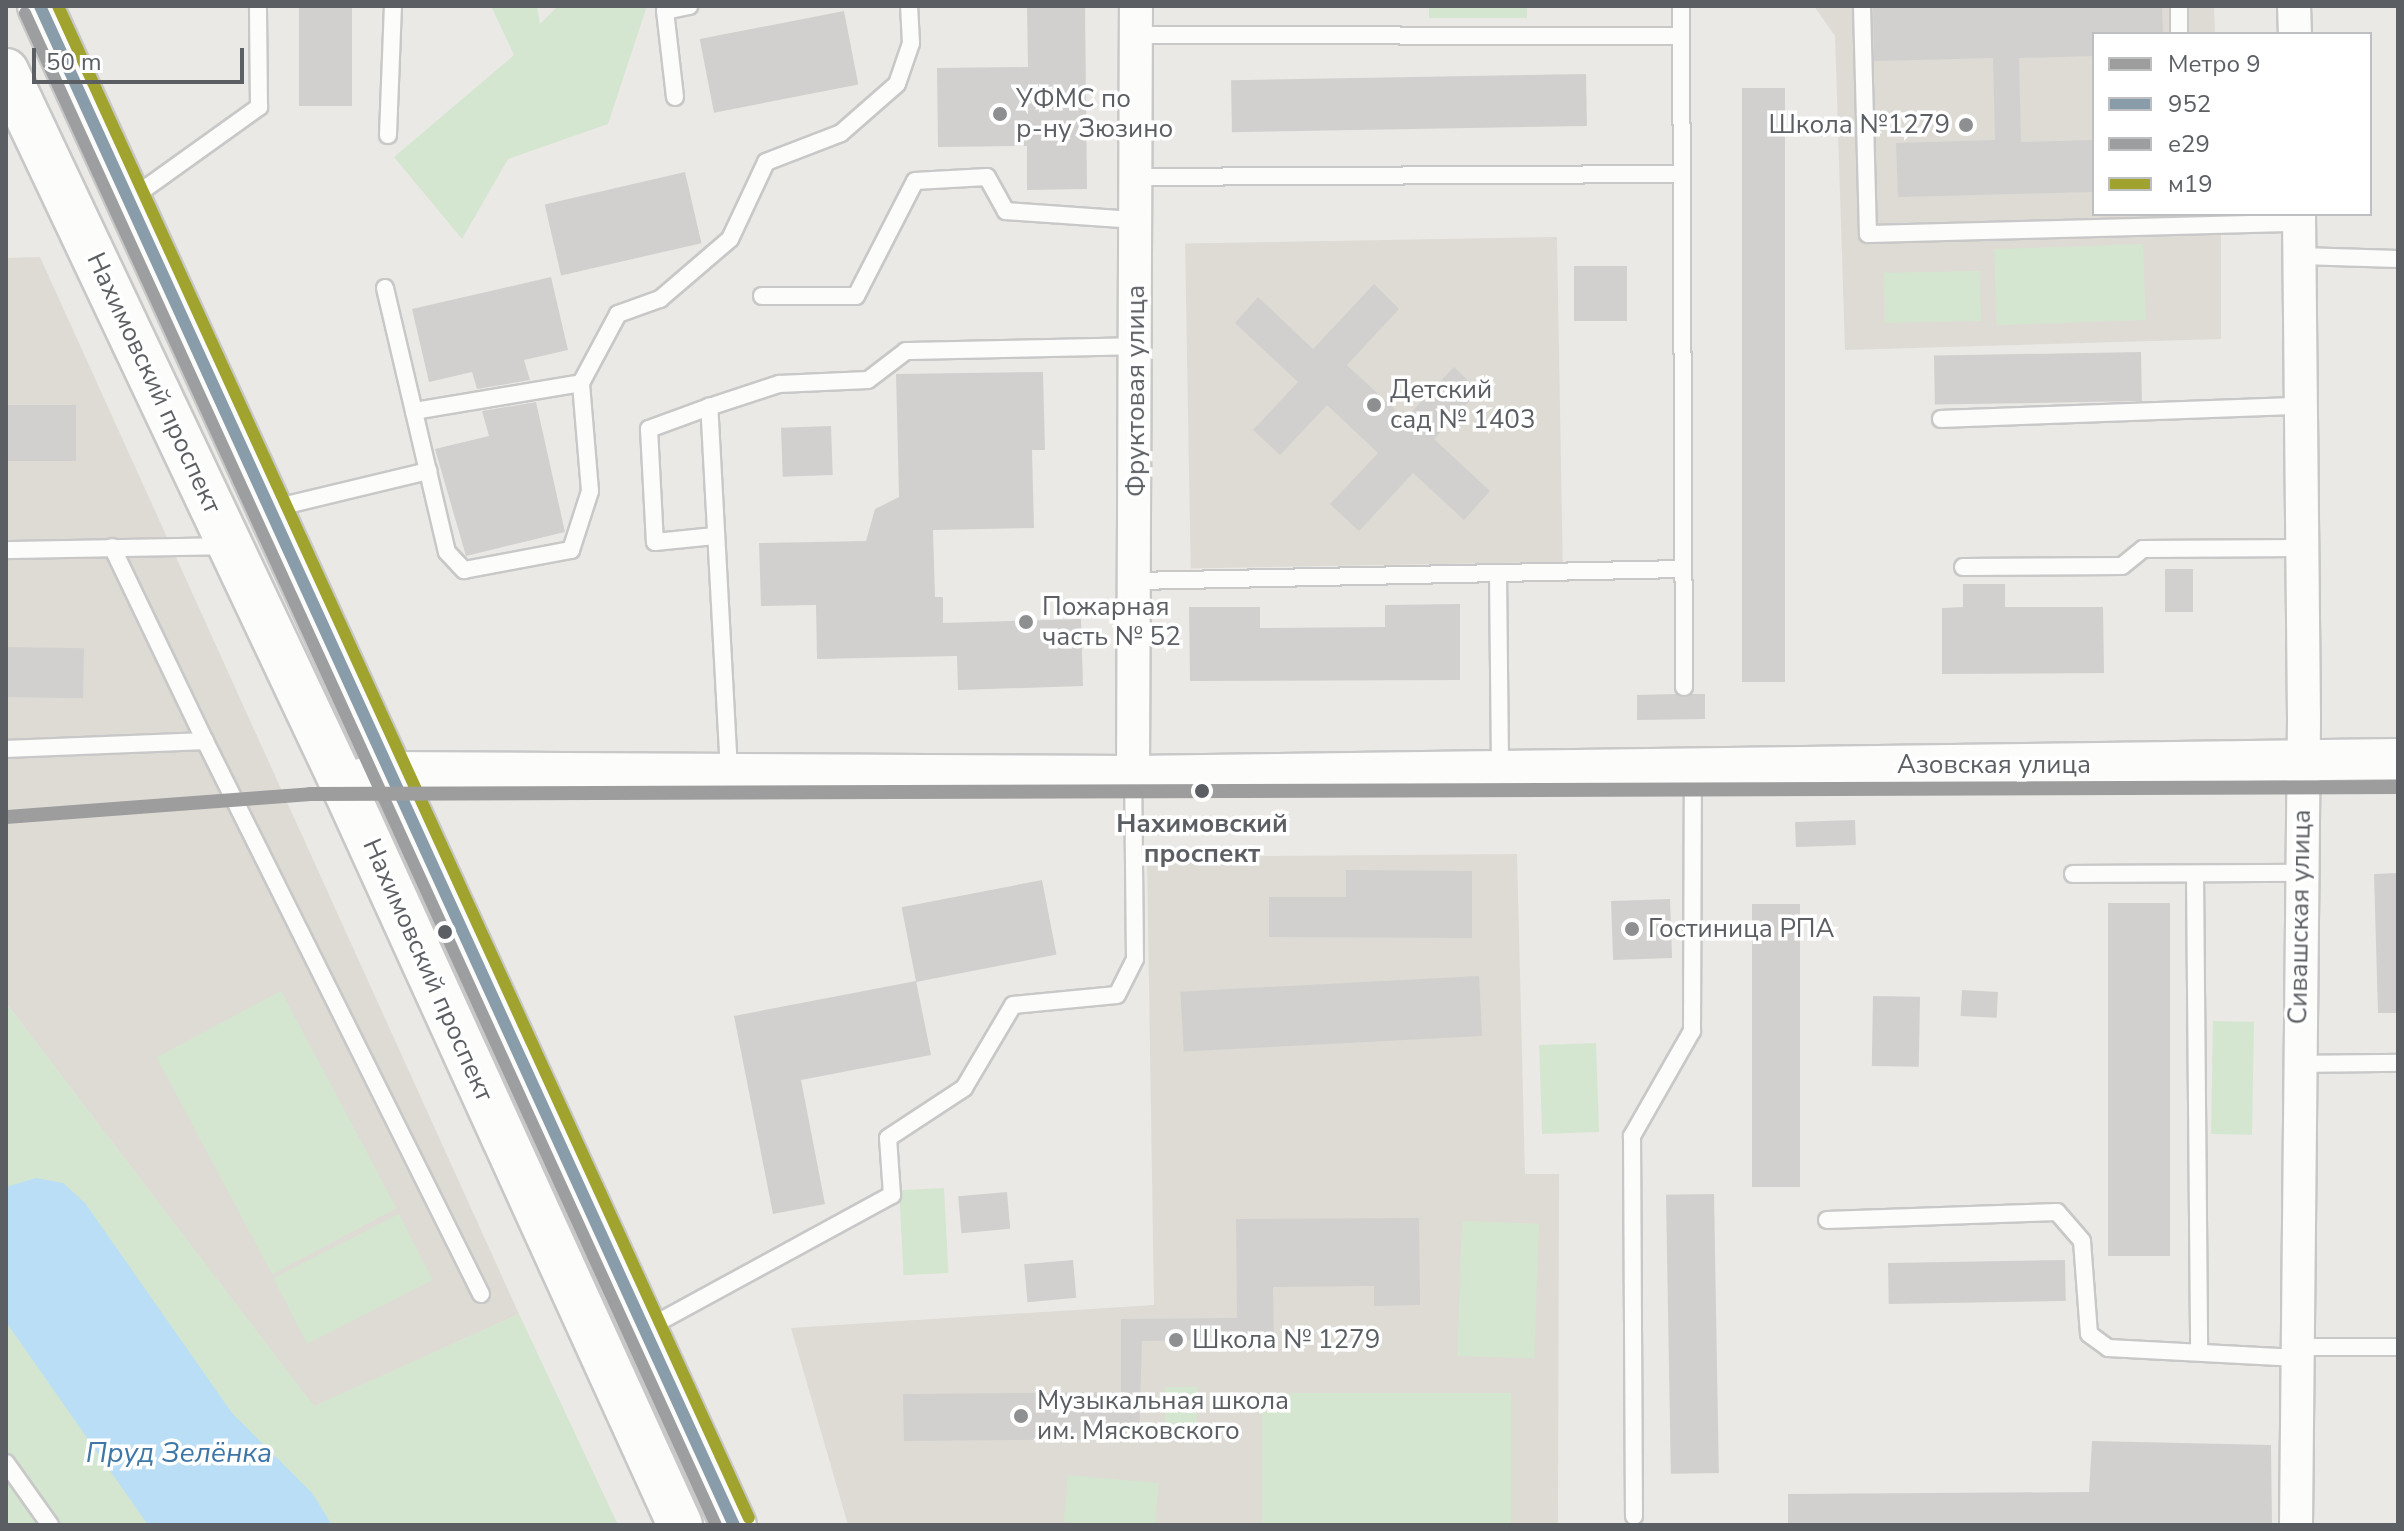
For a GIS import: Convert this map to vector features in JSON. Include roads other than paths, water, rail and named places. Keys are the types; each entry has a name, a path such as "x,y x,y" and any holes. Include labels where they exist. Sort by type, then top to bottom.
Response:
{"main road":[{"name":"Нахимовский проспект","path":"40,6 386,772 734,1525"},
{"name":"Нахимовский проспект","path":"6,71 343,784 680,1525"}],"street":[{"path":"2294,6 2295,32"},
{"name":"Фруктовая улица","path":"1133,776 1136,20"},
{"name":"Сивашская улица","path":"2296,1525 2302,764 2299,219"},
{"name":"Азовская улица","path":"343,784 386,772 729,771 1133,776 1693,767 2302,764 2398,759"}],"lane":[{"path":"128,201 259,107 258,6"},
{"path":"388,135 393,6"},
{"path":"675,97 665,11 689,6"},
{"path":"385,288 447,552 464,570 571,550 590,491 581,383 618,314 660,299 730,239 766,162 841,133 897,84 911,43 909,6"},
{"path":"1681,6 1679,174 1684,687"},
{"path":"1862,6 1868,234 2184,220 2299,219"},
{"path":"2179,6 2179,32"},
{"path":"1136,20 1680,36"},
{"path":"1136,177 1679,174"},
{"path":"762,296 856,296 915,181 987,177 1006,211 1136,220"},
{"path":"2300,256 2398,259"},
{"path":"715,536 655,542 649,429 779,384 868,380 906,351 1136,346"},
{"path":"414,411 581,383"},
{"path":"1941,419 2299,406"},
{"path":"709,407 729,771"},
{"path":"268,510 428,471"},
{"path":"6,550 232,546"},
{"path":"112,547 205,741 481,1294"},
{"path":"1963,567 2122,566 2143,549 2301,548"},
{"path":"1136,581 1683,569"},
{"path":"1498,573 1500,770"},
{"path":"6,749 205,741"},
{"path":"1634,1516 1632,1136 1692,1031 1693,767"},
{"path":"644,1329 892,1195 888,1138 964,1088 1013,1005 1117,995 1135,959 1133,776"},
{"path":"2073,874 2301,873"},
{"path":"2195,874 2199,1351"},
{"path":"2298,1064 2398,1063"},
{"path":"1827,1220 2057,1212 2082,1241 2089,1334 2108,1348 2298,1352 2398,1347"},
{"path":"6,1463 50,1525"}],"water":[{"name":"Пруд Зелёнка","path":"36,1178 63,1183 85,1203 232,1413 312,1493 332,1525 148,1525 6,1322 6,1187"}],"metro line":[{"name":"9","path":"6,817 310,794 2398,787"}],"place":[{"name":"УФМС по р-ну Зюзино","path":"1000,114"},
{"name":"Школа №1279","path":"1966,125"},
{"name":"Детский сад № 1403","path":"1374,405"},
{"name":"Пожарная часть № 52","path":"1026,622"},
{"name":"Нахимовский проспект","path":"1202,791"},
{"name":"Гостиница РПА","path":"1632,929"},
{"name":"Школа № 1279","path":"1176,1340"},
{"name":"Музыкальная школа им. Мясковского","path":"1021,1416"}]}
